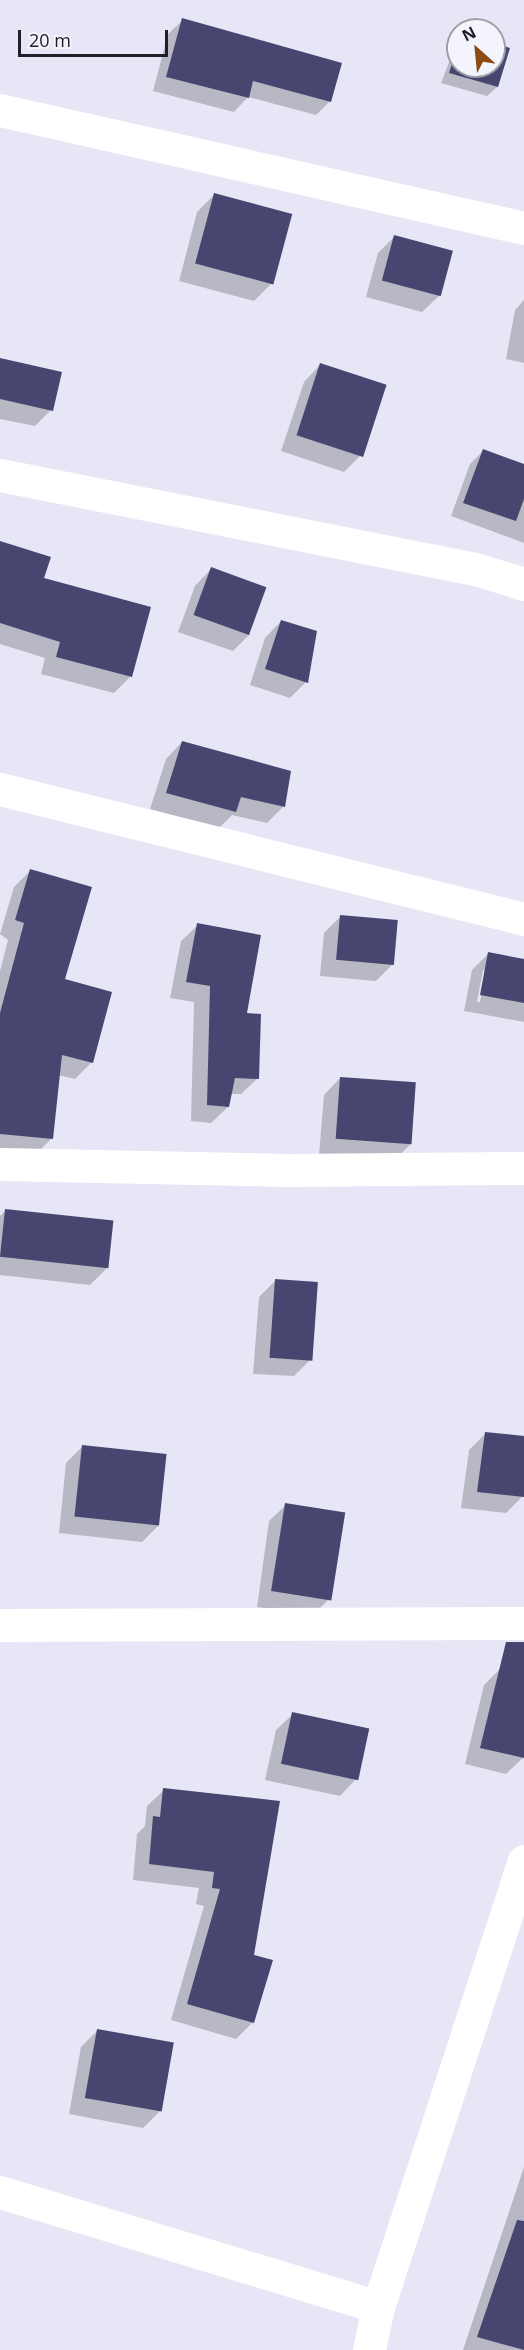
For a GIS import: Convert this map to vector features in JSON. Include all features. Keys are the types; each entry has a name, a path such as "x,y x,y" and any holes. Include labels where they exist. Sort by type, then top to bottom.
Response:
{"street":[{"path":"0,110 524,228"},
{"path":"0,476 478,570 524,584"},
{"path":"0,789 524,919"},
{"path":"0,1164 286,1170 524,1168"},
{"path":"0,1625 524,1623"},
{"path":"369,2350 378,2307 524,1861"},
{"path":"0,2192 378,2307"}],"building":[{"path":"182,18 342,63 331,102 253,81 249,98 166,77"},
{"path":"506,47 510,48 506,61"},
{"path":"466,78 501,78 498,87"},
{"path":"214,193 292,214 273,284 195,264"},
{"path":"394,235 453,251 441,296 382,280"},
{"path":"0,358 62,372 53,411 0,399"},
{"path":"320,363 387,385 363,457 297,435"},
{"path":"483,449 524,464 524,499 516,521 463,503"},
{"path":"0,541 51,557 44,578 151,607 132,677 56,657 60,642 0,623"},
{"path":"211,567 266,587 249,635 194,615"},
{"path":"281,620 317,631 308,683 265,669"},
{"path":"182,741 291,771 285,807 241,797 236,812 166,793"},
{"path":"30,869 92,887 65,979 112,992 93,1063 62,1055 53,1139 0,1134 0,1013 24,923 15,920"},
{"path":"340,915 398,920 394,965 336,960"},
{"path":"197,923 261,935 247,1013 261,1014 259,1079 235,1078 229,1107 207,1105 210,986 186,982"},
{"path":"488,952 524,959 524,1003 480,995"},
{"path":"340,1077 416,1082 411,1144 336,1139"},
{"path":"5,1209 113,1220 108,1268 0,1257"},
{"path":"275,1279 318,1282 312,1361 269,1358"},
{"path":"485,1432 524,1436 524,1497 477,1492"},
{"path":"82,1445 167,1454 159,1525 74,1517"},
{"path":"285,1503 345,1513 331,1600 271,1591"},
{"path":"506,1642 524,1642 524,1758 480,1748"},
{"path":"292,1712 369,1728 358,1780 281,1764"},
{"path":"163,1788 280,1801 254,1955 273,1960 254,2023 187,2004 220,1889 212,1888 214,1872 149,1864 153,1816 160,1817"},
{"path":"97,2029 174,2043 162,2111 85,2098"},
{"path":"517,2220 524,2221 524,2350 477,2337"}]}
